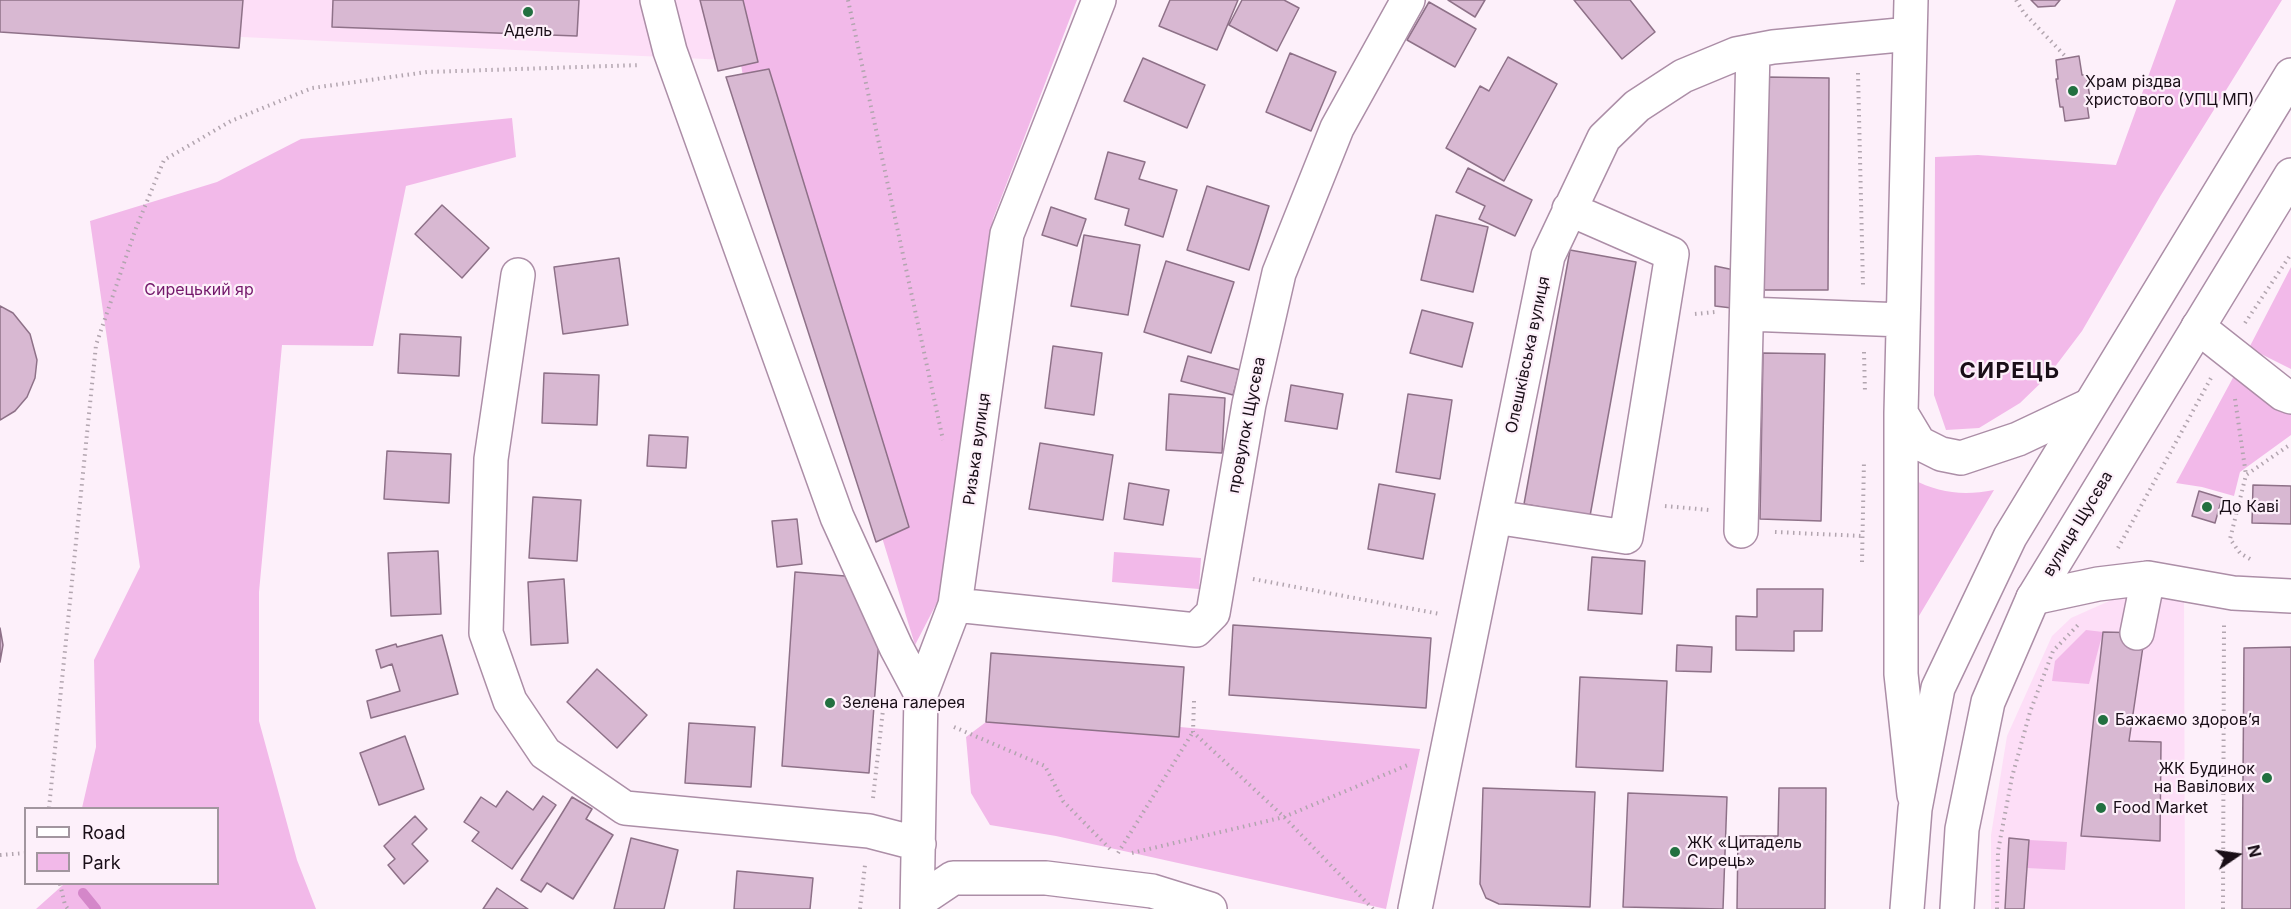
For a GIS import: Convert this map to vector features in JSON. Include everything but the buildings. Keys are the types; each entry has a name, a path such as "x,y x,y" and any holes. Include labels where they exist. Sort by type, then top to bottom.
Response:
{"street":[{"path":"657,0 670,51 721,198 837,517 896,647 921,694"},
{"name":"Ризька вулиця","path":"918,905 921,694 955,605 1007,234 1100,0"},
{"name":"провулок Щусєва","path":"955,605 1196,630 1213,613 1249,404 1279,273 1336,128 1408,0"},
{"path":"1911,0 1901,413 1901,674 1915,809"},
{"name":"Олешківська вулиця","path":"1414,909 1548,256 1604,138 1637,106 1683,76 1736,54 1910,34"},
{"path":"1741,531 1753,51"},
{"path":"1907,909 1915,809 1938,688 2010,537 2291,75"},
{"name":"вулиця Щусєва","path":"1957,909 1962,830 1988,702 2033,598 2198,327 2286,193"},
{"path":"1495,518 1626,537 1672,254 1569,209"},
{"path":"518,274 490,459 486,633 510,701 545,753 625,808 869,831 919,843"},
{"path":"1747,314 1903,320"},
{"path":"2198,327 2283,394 2291,397"},
{"path":"1901,413 1919,443 1941,454 1961,458 2018,439 2088,406"},
{"path":"2033,598 2098,584 2148,578 2233,592 2291,596"},
{"path":"2137,633 2148,578"},
{"path":"918,905 953,878 1046,878 1152,900 1210,909"}],"path":[{"path":"848,0 944,446"},
{"path":"2016,0 2024,13 2067,58"},
{"path":"49,807 96,345 136,228 164,160 231,121 312,88 427,72 649,65"},
{"path":"2115,552 2227,350 2291,254"},
{"path":"2227,350 2246,475 2230,539 2240,553 2255,563"},
{"path":"2246,475 2291,444"},
{"path":"1741,531 1862,536"},
{"path":"1862,544 1862,562"},
{"path":"1220,573 1440,614"},
{"path":"2223,909 2224,618"},
{"path":"1997,909 1998,851 2012,777 2030,712 2053,651 2080,624"},
{"path":"860,909 886,691"},
{"path":"1116,856 1193,732 1194,701"},
{"path":"950,725 1045,766 1063,801 1116,856"},
{"path":"1193,732 1284,817 1373,909"},
{"path":"1116,856 1284,817 1411,764"},
{"path":"0,855 24,853"},
{"path":"60,885 68,909"}],"shaded area":[{"path":"0,0 712,0 726,60 242,37 0,30"},
{"path":"2159,595 2184,598 2185,909 1991,909 1991,835 2007,736 2052,636 2071,618 2116,598"}],"green space":[{"path":"730,0 1077,0 993,219 943,591 915,645 746,94"},
{"path":"2176,0 2282,0 2161,195 2082,331 2048,376 2020,403 1979,428 1946,430 1934,395 1935,157 1978,155 2116,165"},
{"name":"Сирецький яр","path":"512,118 516,157 406,186 373,346 282,345 259,592 259,721 297,860 316,909 36,909 63,885 219,885 219,807 82,807 96,747 94,660 140,567 90,221 217,182 301,139"},
{"path":"2291,267 2291,369 2249,348"},
{"path":"2235,374 2291,404 2291,435 2240,472 2234,496 2176,483"},
{"path":"1912,479 1952,492 1972,493 1994,490 1913,626"},
{"path":"1114,552 1201,558 1199,589 1112,582"},
{"path":"2086,630 2103,632 2089,684 2052,681 2055,661"},
{"path":"986,722 1179,737 1180,727 1420,749 1386,909 1056,836 990,825 971,793 966,737"},
{"path":"2029,840 2067,842 2065,870 2027,868"}],"waterway":[{"path":"83,893 96,909"}],"place":[{"name":"Адель","path":"528,12"},
{"name":"Храм різдва христового (УПЦ МП)","path":"2073,91"},
{"name":"До Каві","path":"2207,507"},
{"name":"Зелена галерея","path":"830,703"},
{"name":"Бажаємо здоровʼя","path":"2103,720"},
{"name":"ЖК Будинок на Вавілових","path":"2267,778"},
{"name":"Food Market","path":"2101,808"},
{"name":"ЖК «Цитадель Сирець»","path":"1675,852"}],"district":[{"name":"СИРЕЦЬ","path":"2010,371"}]}
